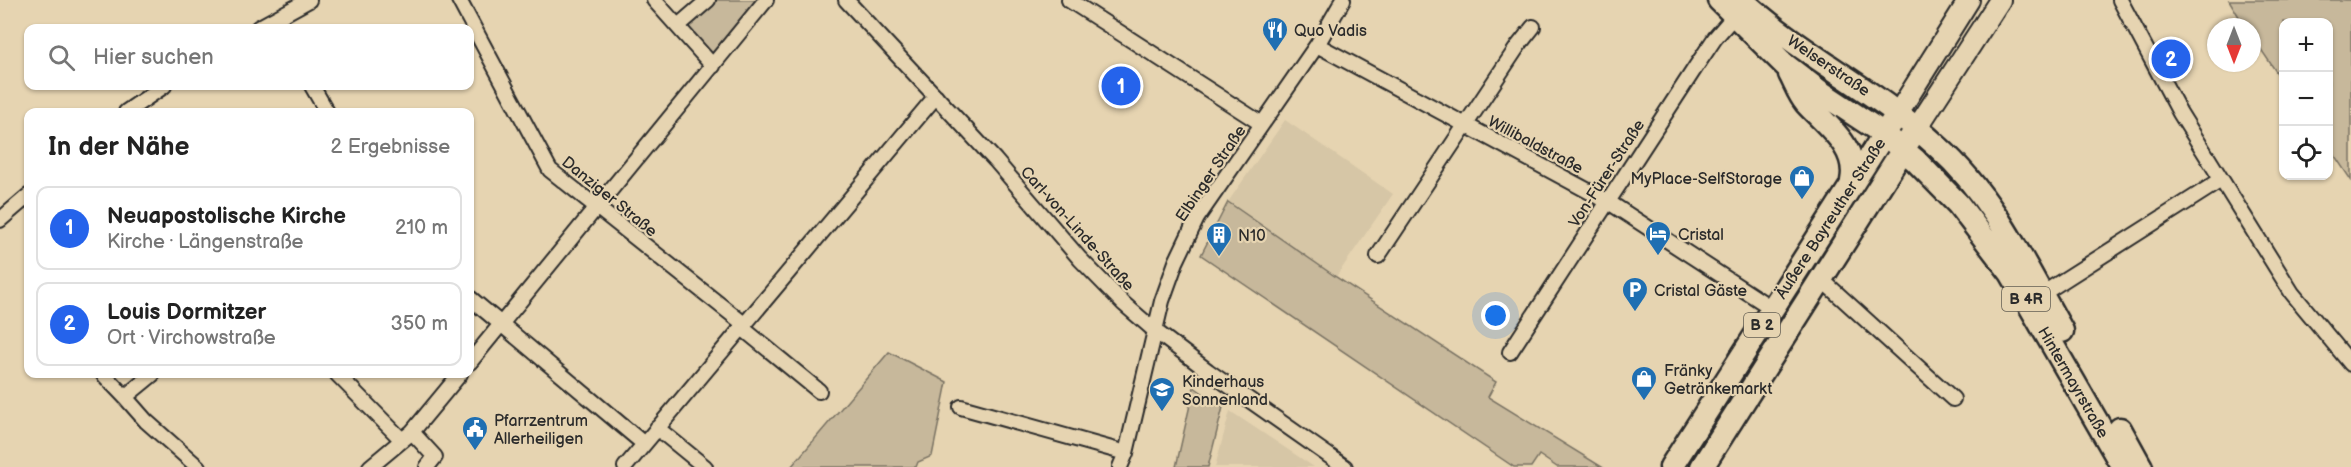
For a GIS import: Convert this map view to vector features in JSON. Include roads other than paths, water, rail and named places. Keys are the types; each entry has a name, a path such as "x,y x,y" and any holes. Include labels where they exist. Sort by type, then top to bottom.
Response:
{"main road":[{"name":"Äußere Bayreuther Straße","path":"1671,467 1969,0"},
{"name":"Äußere Bayreuther Straße","path":"1702,467 2000,0"},
{"name":"Welserstraße","path":"1732,5 1793,42 1917,128"},
{"name":"Welserstraße","path":"1732,5 1785,65 1819,91 1884,134"},
{"path":"1785,65 1805,101 1846,148 1852,162 1852,181"},
{"name":"Hintermayrstraße","path":"1917,128 1940,148 1973,184 2000,220 2141,467"},
{"name":"Hintermayrstraße","path":"1884,134 1903,149 1958,204 2001,258 2123,467"},
{"path":"1728,378 1744,384 1747,396"}],"street":[{"path":"277,24 309,0"},
{"name":"Danziger Straße","path":"459,0 472,24"},
{"path":"654,0 713,66"},
{"path":"678,26 708,0"},
{"path":"474,357 766,0"},
{"name":"Carl-von-Linde-Straße","path":"846,0 995,160 1080,259 1124,304 1187,355 1345,467"},
{"path":"1069,0 1262,124"},
{"name":"Elbinger Straße","path":"1120,467 1126,453 1154,330 1168,280 1192,226 1317,45 1343,0"},
{"path":"2120,0 2180,113 2292,293 2351,364"},
{"name":"Von-Fürer-Straße","path":"1510,352 1715,38 1732,5"},
{"name":"Willibaldstraße","path":"1466,125 1533,27"},
{"name":"Danziger Straße","path":"474,28 550,170 597,206 819,391"},
{"name":"Willibaldstraße","path":"1317,45 1607,201 1773,309"},
{"path":"132,108 158,90"},
{"path":"314,90 325,108"},
{"path":"625,467 936,96"},
{"path":"1378,256 1466,125"},
{"path":"2042,294 2221,180"},
{"path":"0,220 24,199"},
{"path":"1821,279 1953,399"},
{"path":"474,302 644,444"},
{"path":"107,378 146,421 198,467"},
{"path":"125,397 148,378"},
{"path":"343,378 435,458 427,467"},
{"path":"370,467 407,435 457,378"},
{"path":"961,407 1126,453"},
{"path":"657,428 705,467"}],"place":[{"name":"Quo Vadis","path":"1275,53"},
{"name":"Louis Dormitzer","path":"2171,59"},
{"name":"Neuapostolische Kirche","path":"1121,86"},
{"name":"MyPlace-SelfStorage","path":"1802,201"},
{"name":"Cristal","path":"1658,257"},
{"name":"N10","path":"1219,258"},
{"name":"Cristal Gäste","path":"1635,313"},
{"name":"Fränky Getränkemarkt","path":"1644,402"},
{"name":"Kinderhaus Sonnenland","path":"1162,413"},
{"name":"Pfarrzentrum Allerheiligen","path":"475,452"}]}
